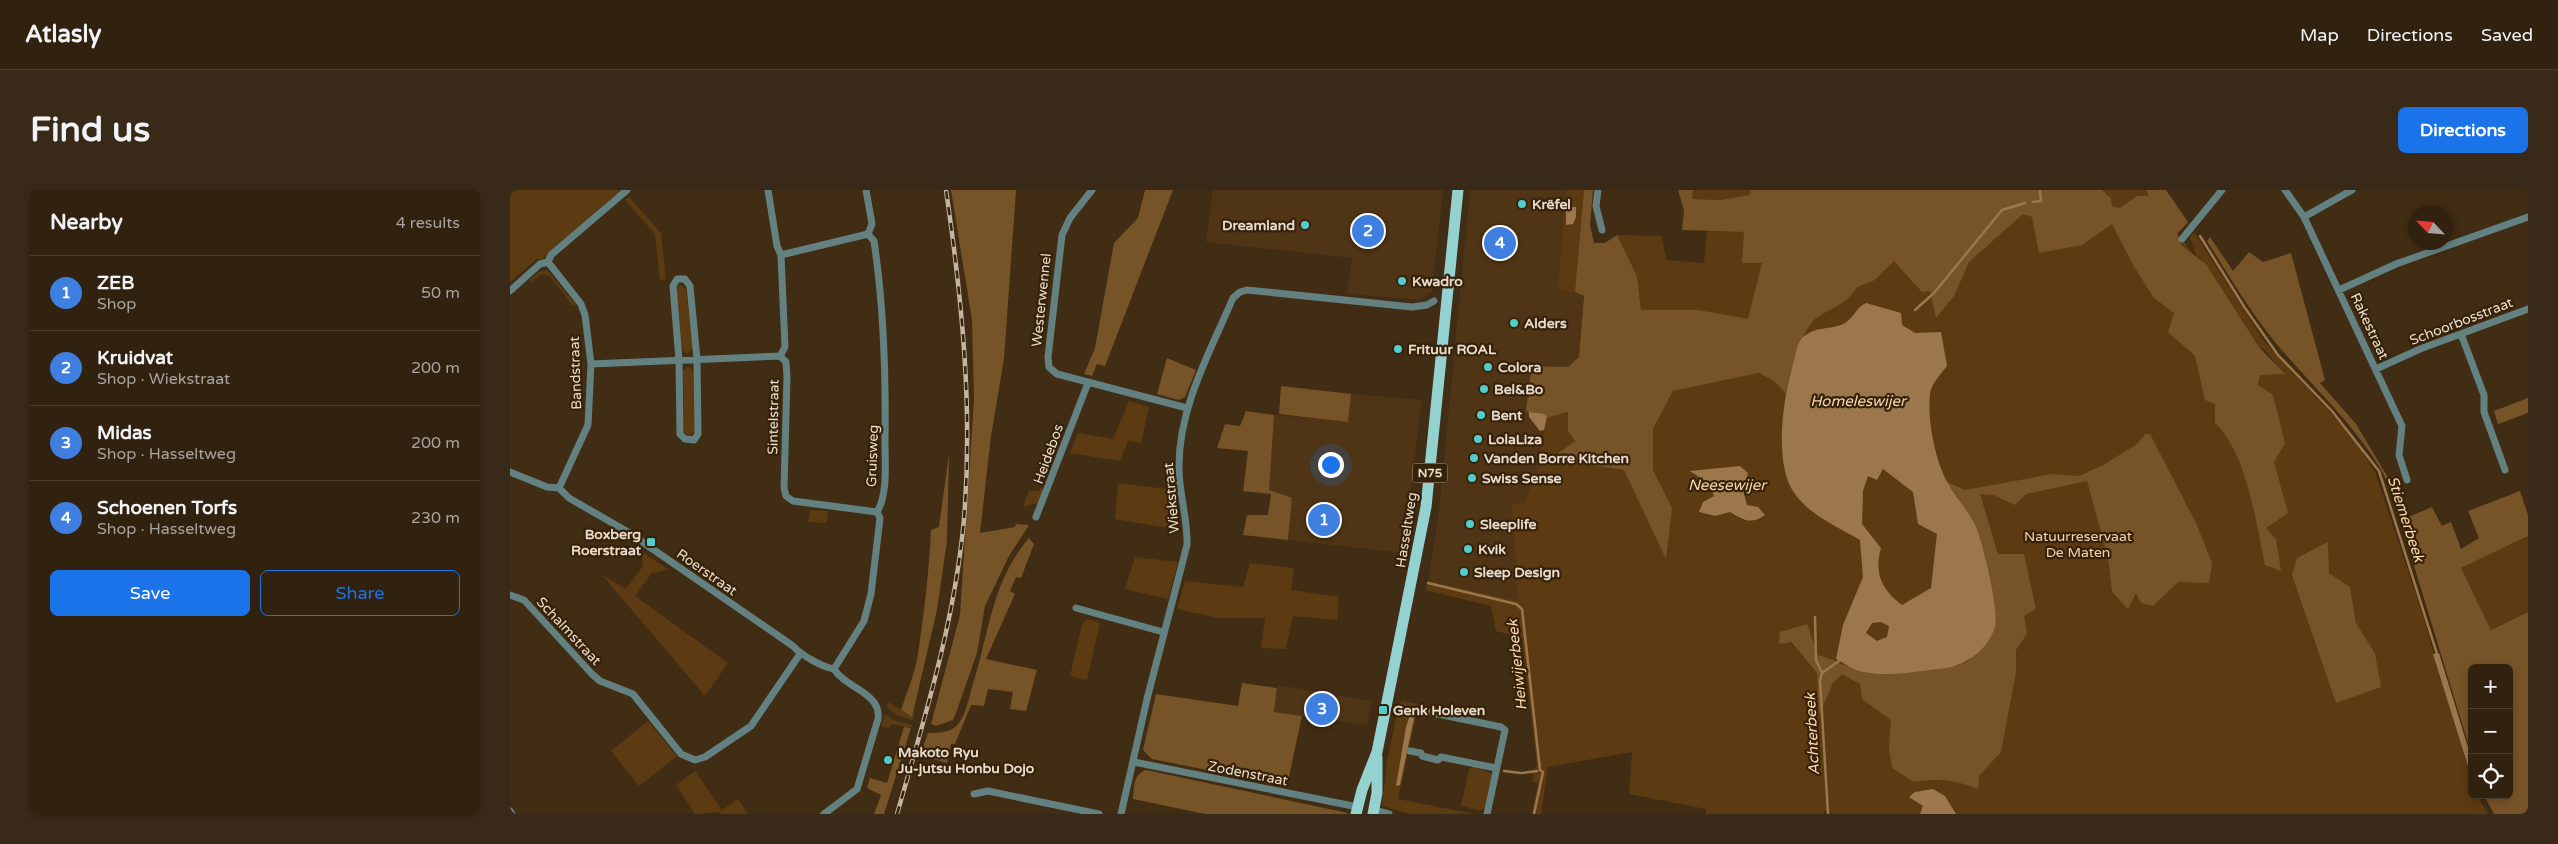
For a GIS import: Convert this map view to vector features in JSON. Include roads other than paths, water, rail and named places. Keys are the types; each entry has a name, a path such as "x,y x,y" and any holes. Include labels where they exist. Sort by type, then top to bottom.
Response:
{"main road":[{"name":"Hasseltweg","path":"1358,812 1362,790 1377,752 1426,507 1458,190"},
{"name":"Hasseltweg","path":"1373,813 1377,793 1377,752"},
{"path":"1358,812 1361,802 1367,801 1372,804 1373,813"}],"street":[{"path":"510,290 540,264 548,262 552,255 627,190"},
{"name":"Sintelstraat","path":"768,190 777,246 781,255 785,347 780,356 786,362 787,377 784,488 786,496 793,502 876,512"},
{"name":"Gruisweg","path":"834,669 864,621 870,594 880,518 876,512 882,504 885,456 886,366 878,266 874,241 868,234 872,224 866,190"},
{"name":"Westerwennel","path":"1092,190 1070,218 1062,235 1048,357 1050,367 1057,374 1187,408"},
{"path":"1598,190 1596,206 1602,230"},
{"path":"2182,239 2222,190"},
{"name":"Rakestraat","path":"2285,190 2304,217 2402,426 2399,454 2407,480"},
{"path":"2304,217 2352,190"},
{"path":"2339,290 2396,264 2528,217"},
{"path":"781,255 868,234"},
{"name":"Bandstraat","path":"548,262 581,304 585,314 590,364 588,425 559,488"},
{"path":"677,280 685,280 690,286 697,359 698,434 694,440 685,439 680,434 679,360 673,286 677,280"},
{"name":"Wiekstraat","path":"1121,814 1163,632 1187,545 1187,532 1178,470 1187,408 1233,298 1240,292 1247,290 1412,307 1427,305 1434,301"},
{"name":"Schoorbosstraat","path":"2376,369 2528,309"},
{"path":"2462,334 2484,394 2484,412 2504,470"},
{"path":"590,364 780,356"},
{"name":"Heidebos","path":"1036,517 1088,383"},
{"name":"Roerstraat","path":"510,472 547,487 559,488 569,498 628,532 793,646 800,654 811,658 825,667 834,669 838,676 873,700 879,709 878,719 857,789 824,814"},
{"name":"Schalmstraat","path":"510,595 524,600 600,681 633,694 681,754 695,760 705,757 751,726 800,654"},
{"path":"1076,608 1163,632"},
{"path":"1428,712 1501,727 1504,730 1487,814"},
{"path":"1410,751 1438,760 1441,756 1496,768"},
{"name":"Zodenstraat","path":"1134,762 1358,812"},
{"path":"974,794 988,791 1099,814"},
{"path":"1373,813 1389,814"}],"water":[{"path":"1566,207 1576,207 1576,217 1573,224 1566,225"},
{"name":"Homeleswijer","path":"1866,303 1901,313 1902,325 1915,333 1941,332 1947,366 1934,383 1930,394 1929,404 1933,440 1943,474 1973,521 1979,535 1987,563 1996,622 1990,638 1979,652 1965,662 1948,668 1901,674 1882,674 1856,670 1836,659 1843,625 1863,577 1860,540 1825,520 1801,502 1788,481 1784,465 1782,428 1784,409 1790,374 1799,343 1807,334 1845,323","holes":["1883,469 1913,492 1918,524 1937,534 1931,588 1902,605 1884,587 1878,565 1881,548 1862,524 1863,491 1868,476 1877,480","1881,622 1889,626 1887,637 1877,641 1866,633 1872,623"]},
{"path":"1529,412 1544,414 1547,417 1544,430 1540,431 1529,417"},
{"name":"Neesewijer","path":"1740,466 1748,473 1743,490 1747,505 1758,507 1765,515 1751,521 1730,512 1715,516 1699,512 1703,502 1714,496 1708,483 1690,471"},
{"path":"2439,653 2468,747 2468,766 2433,654"},
{"path":"1413,705 1416,709 1400,785 1396,786 1406,727"},
{"path":"1933,789 1945,796 1956,814 1920,814 1923,806 1909,797 1915,792"}],"waterway":[{"name":"Achterbeek","path":"2033,202 2041,201 2040,190"},
{"path":"1915,310 1934,293 2002,210 2025,203"},
{"name":"Stiemerbeek","path":"2200,236 2245,308 2278,355 2332,411 2379,471 2438,657"},
{"name":"Heiwijerbeek","path":"1428,583 1516,604 1522,609 1540,770 1543,772 1534,814"},
{"path":"1815,617 1816,660 1822,673"},
{"name":"Achterbeek","path":"1828,814 1820,680 1822,673 1839,661"},
{"path":"1504,771 1521,773"},
{"path":"1523,773 1537,771"}],"railway":[{"path":"897,814 938,668 954,594 964,519 967,436 964,354 957,272 946,190"}],"place":[{"name":"Krëfel","path":"1522,204"},
{"name":"Dreamland","path":"1305,225"},
{"name":"Kruidvat","path":"1368,231"},
{"name":"Schoenen Torfs","path":"1500,243"},
{"name":"Kwadro","path":"1402,281"},
{"name":"Alders","path":"1514,323"},
{"name":"Frituur ROAL","path":"1398,349"},
{"name":"Colora","path":"1488,367"},
{"name":"Bel&Bo","path":"1484,389"},
{"name":"Bent","path":"1481,415"},
{"name":"LolaLiza","path":"1478,439"},
{"name":"Vanden Borre Kitchen","path":"1474,458"},
{"name":"Swiss Sense","path":"1472,478"},
{"name":"ZEB","path":"1324,520"},
{"name":"Sleeplife","path":"1470,524"},
{"name":"Boxberg Roerstraat","path":"651,542"},
{"name":"Kvik","path":"1468,549"},
{"name":"Sleep Design","path":"1464,572"},
{"name":"Midas","path":"1322,709"},
{"name":"Genk Holeven","path":"1383,710"},
{"name":"Makoto Ryu Ju-jutsu Honbu Dojo","path":"888,760"}],"park label":[{"name":"Natuurreservaat De Maten","path":"2078,544"}]}
